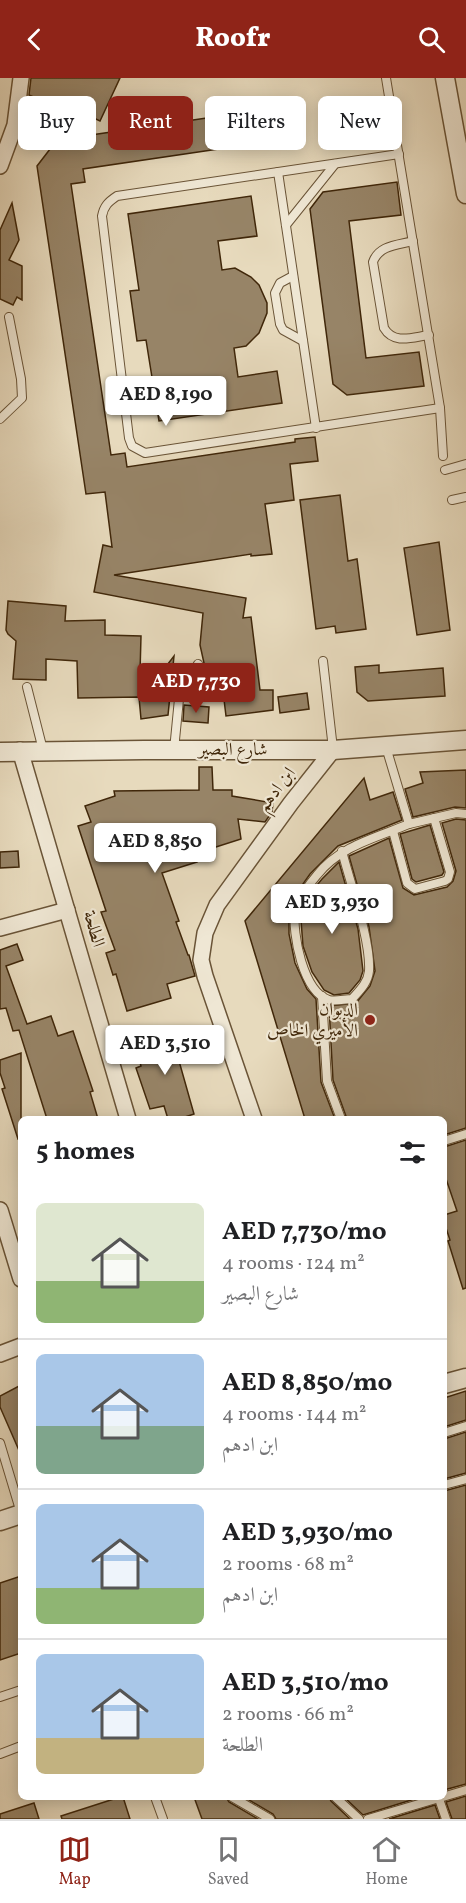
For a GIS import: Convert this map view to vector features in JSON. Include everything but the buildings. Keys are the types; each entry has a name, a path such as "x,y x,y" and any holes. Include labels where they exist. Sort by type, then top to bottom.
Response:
{"street":[{"path":"0,166 15,125 21,78"},
{"path":"445,78 466,194"},
{"name":"شارع البصير","path":"0,752 20,750 333,750 466,740"},
{"name":"الطلحة","path":"20,750 127,1116"},
{"name":"ابن ادهم","path":"253,1116 205,976 201,960 205,933 217,904 333,750"},
{"path":"0,928 67,910"},
{"path":"0,1210 18,1269"},
{"path":"0,1354 18,1347"},
{"path":"447,1383 466,1378"},
{"path":"0,1521 18,1515"}],"lane":[{"path":"386,78 441,408 443,456"},
{"path":"399,154 117,196 108,202 102,216 129,438 132,446 145,453 441,408"},
{"path":"286,225 335,164"},
{"path":"278,172 316,428"},
{"path":"413,241 382,249 374,257 384,328 391,337 401,339 429,335"},
{"path":"293,276 280,283 275,293 283,330 303,341"},
{"path":"0,419 22,398 21,379 9,317"},
{"path":"445,470 466,464"},
{"path":"452,500 466,497"},
{"path":"323,662 333,750"},
{"path":"174,750 179,699 198,664"},
{"path":"27,687 43,750"},
{"path":"386,747 409,824"},
{"path":"342,851 366,948 369,973 364,986 352,999 330,1001 315,993 306,976 296,934 295,908 318,874 342,851 409,824 456,813 466,814"},
{"path":"393,831 410,887 415,890 445,881 450,872 434,818"},
{"path":"322,996 327,1080 340,1116"},
{"path":"447,1140 466,1134"},
{"path":"447,1432 466,1426"},
{"path":"0,1443 18,1502"},
{"path":"12,1479 18,1477"},
{"path":"447,1484 466,1479"},
{"path":"0,1697 18,1691"},
{"path":"0,1754 18,1747"},
{"path":"447,1796 466,1790"},
{"path":"156,1800 163,1819"},
{"path":"237,1800 270,1819"},
{"path":"338,1800 359,1819"},
{"path":"368,1819 435,1800"},
{"path":"439,1800 446,1819"}],"place":[{"name":"الديوان الأميري الخاص","path":"370,1020"}]}
